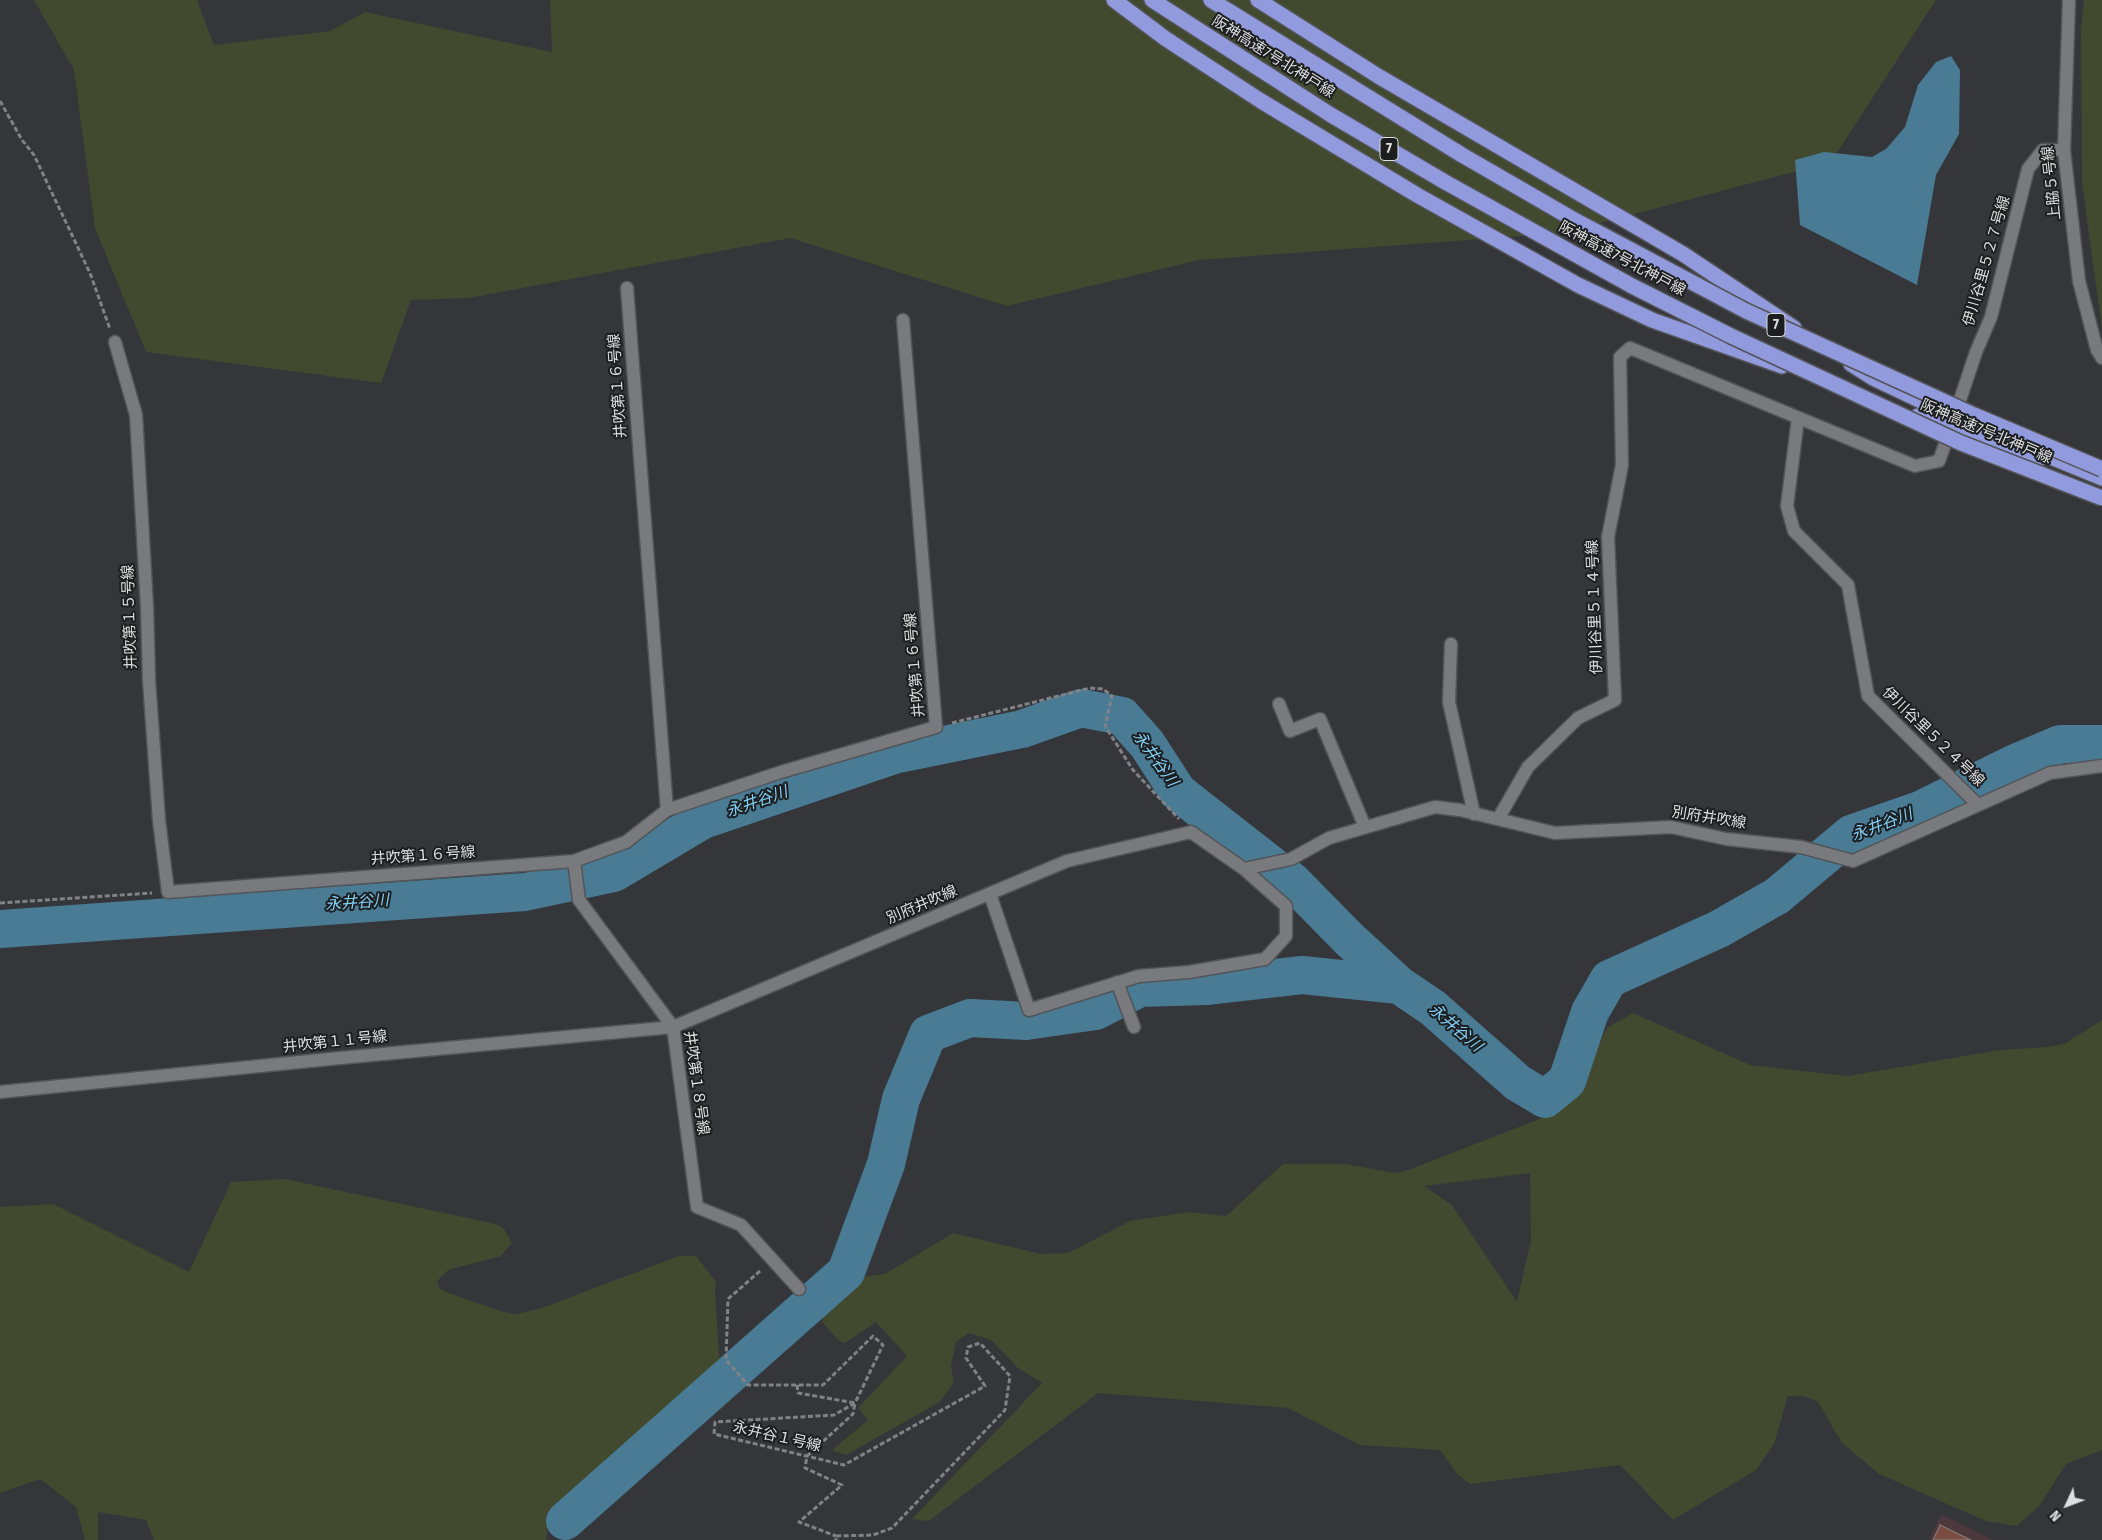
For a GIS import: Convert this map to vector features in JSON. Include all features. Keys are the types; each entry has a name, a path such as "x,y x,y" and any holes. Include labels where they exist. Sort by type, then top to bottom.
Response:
{"highway":[{"path":"1114,0 1166,39 1260,101 1417,195 1578,285 1652,320 1866,396 2102,492"},
{"name":"阪神高速7号北神戸線","path":"1152,0 1331,115 1445,182 1632,286 1731,336 1961,443 2102,498"},
{"name":"阪神高速7号北神戸線","path":"1211,0 1462,155 1571,218 1746,311 1974,415 2102,469"},
{"path":"1258,0 1386,81 1683,254 1872,378 1961,420 2102,478"}],"street":[{"name":"上脇５号線","path":"2069,0 2064,150 2079,281 2096,350 2102,358"},
{"name":"伊川谷里５２７号線","path":"1959,403 1976,352 1991,317 2028,169 2043,150 2064,150"},
{"name":"井吹第１６号線","path":"627,288 667,810"},
{"name":"井吹第１６号線","path":"168,892 574,865 626,842 667,810 781,772 936,727 902,320"},
{"name":"井吹第１５号線","path":"115,342 136,415 148,607 149,680 159,820 168,892"},
{"name":"伊川谷里５１４号線","path":"1498,819 1528,767 1578,718 1615,700 1608,537 1622,465 1620,357 1630,348 1798,418"},
{"path":"1798,418 1915,466 1939,461 1950,430"},
{"name":"伊川谷里５２４号線","path":"1798,418 1787,506 1794,531 1848,585 1868,696 1975,802"},
{"path":"1451,644 1449,702 1474,814"},
{"path":"1279,704 1290,731 1320,719 1365,827"},
{"name":"別府井吹線","path":"1244,869 1290,859 1329,838 1435,807 1498,819 1555,833 1671,827 1726,839 1801,847 1853,861 1975,802 2050,773 2102,766"},
{"path":"990,894 1029,1010 1121,994 1139,976 1189,972 1265,959 1286,936 1286,906 1244,869 1191,832"},
{"name":"別府井吹線","path":"673,1027 1066,861 1191,832"},
{"name":"井吹第１８号線","path":"574,865 579,900 673,1027 697,1207 741,1225 799,1289"},
{"path":"1121,994 1134,1027"},
{"name":"井吹第１１号線","path":"0,1092 673,1027"}],"path":[{"path":"0,100 22,140 34,155 74,239 90,273 115,342"},
{"path":"936,727 1090,688 1103,689 1112,696 1105,726 1133,770 1191,832"},
{"path":"0,902 168,892"},
{"path":"773,1260 728,1299 726,1360 748,1385 823,1385 873,1336 883,1344 854,1403 853,1414 807,1456 805,1468 842,1485 799,1522 836,1538"},
{"name":"永井谷１号線","path":"836,1538 873,1535 892,1528 1005,1410 1010,1376 980,1343 968,1347 966,1358 985,1386 844,1464 714,1434 715,1422 834,1415 854,1403"},
{"path":"797,1385 798,1393 854,1403"}],"shaded area":[{"path":"1941,1514 1993,1540 1929,1540"}],"green space":[{"path":"34,0 197,0 214,45 330,31 365,12 552,52 550,1 548,0 1936,0 1831,162 1563,233 1199,260 1007,306 790,238 469,298 411,300 381,383 146,352 95,228 74,70"},
{"path":"2084,0 2102,0 2102,328 2082,183 2081,29"},
{"path":"1633,1013 1750,1065 1847,1076 2000,1050 2064,1044 2102,1020 2102,1450 2066,1464 2040,1505 2017,1526 1986,1521 1879,1474 1842,1443 1818,1402 1804,1396 1788,1396 1774,1444 1756,1470 1673,1520 1620,1465 1470,1484 1457,1474 1440,1450 1360,1445 1288,1408 1098,1393 929,1521 912,1519 1042,1383 1018,1368 991,1340 969,1333 956,1342 951,1366 954,1382 940,1402 846,1455 832,1450 868,1420 858,1408 907,1356 876,1322 845,1343 838,1340 822,1322 826,1307 853,1278 885,1274 953,1233 1041,1254 1068,1253 1130,1221 1188,1212 1226,1216 1283,1164 1345,1164 1395,1173 1411,1169 1547,1116 1586,1071 1607,1028","holes":["1530,1173 1531,1240 1517,1302 1452,1205 1424,1186"]},
{"path":"285,1179 496,1224 504,1229 512,1243 501,1256 448,1270 437,1281 440,1289 449,1293 500,1311 516,1314 539,1309 679,1256 696,1256 716,1282 720,1372 548,1522 546,1540 154,1540 146,1520 98,1512 98,1540 85,1540 76,1507 40,1479 0,1493 0,1207 53,1204 189,1272 231,1182"}],"water":[{"path":"1951,56 1960,70 1959,134 1936,175 1917,285 1800,225 1795,160 1824,152 1872,157 1886,149 1905,127 1918,85 1936,62"}],"building":[{"path":"1940,1525 1971,1540 1933,1540"}],"waterway":[{"name":"永井谷川","path":"0,929 525,892 614,873 703,820 894,755 1022,729 1081,708 1122,716 1147,744 1178,792 1293,882 1348,938 1399,985 1433,1008 1518,1083 1545,1099 1567,1081 1590,1012 1609,979 1719,929 1777,896 1851,834 1920,810 2013,764 2060,744 2102,744"},
{"path":"565,1521 846,1272 886,1164 901,1099 928,1034 970,1018 1026,1021 1096,1011 1140,988 1206,986 1302,975 1399,985"}]}
